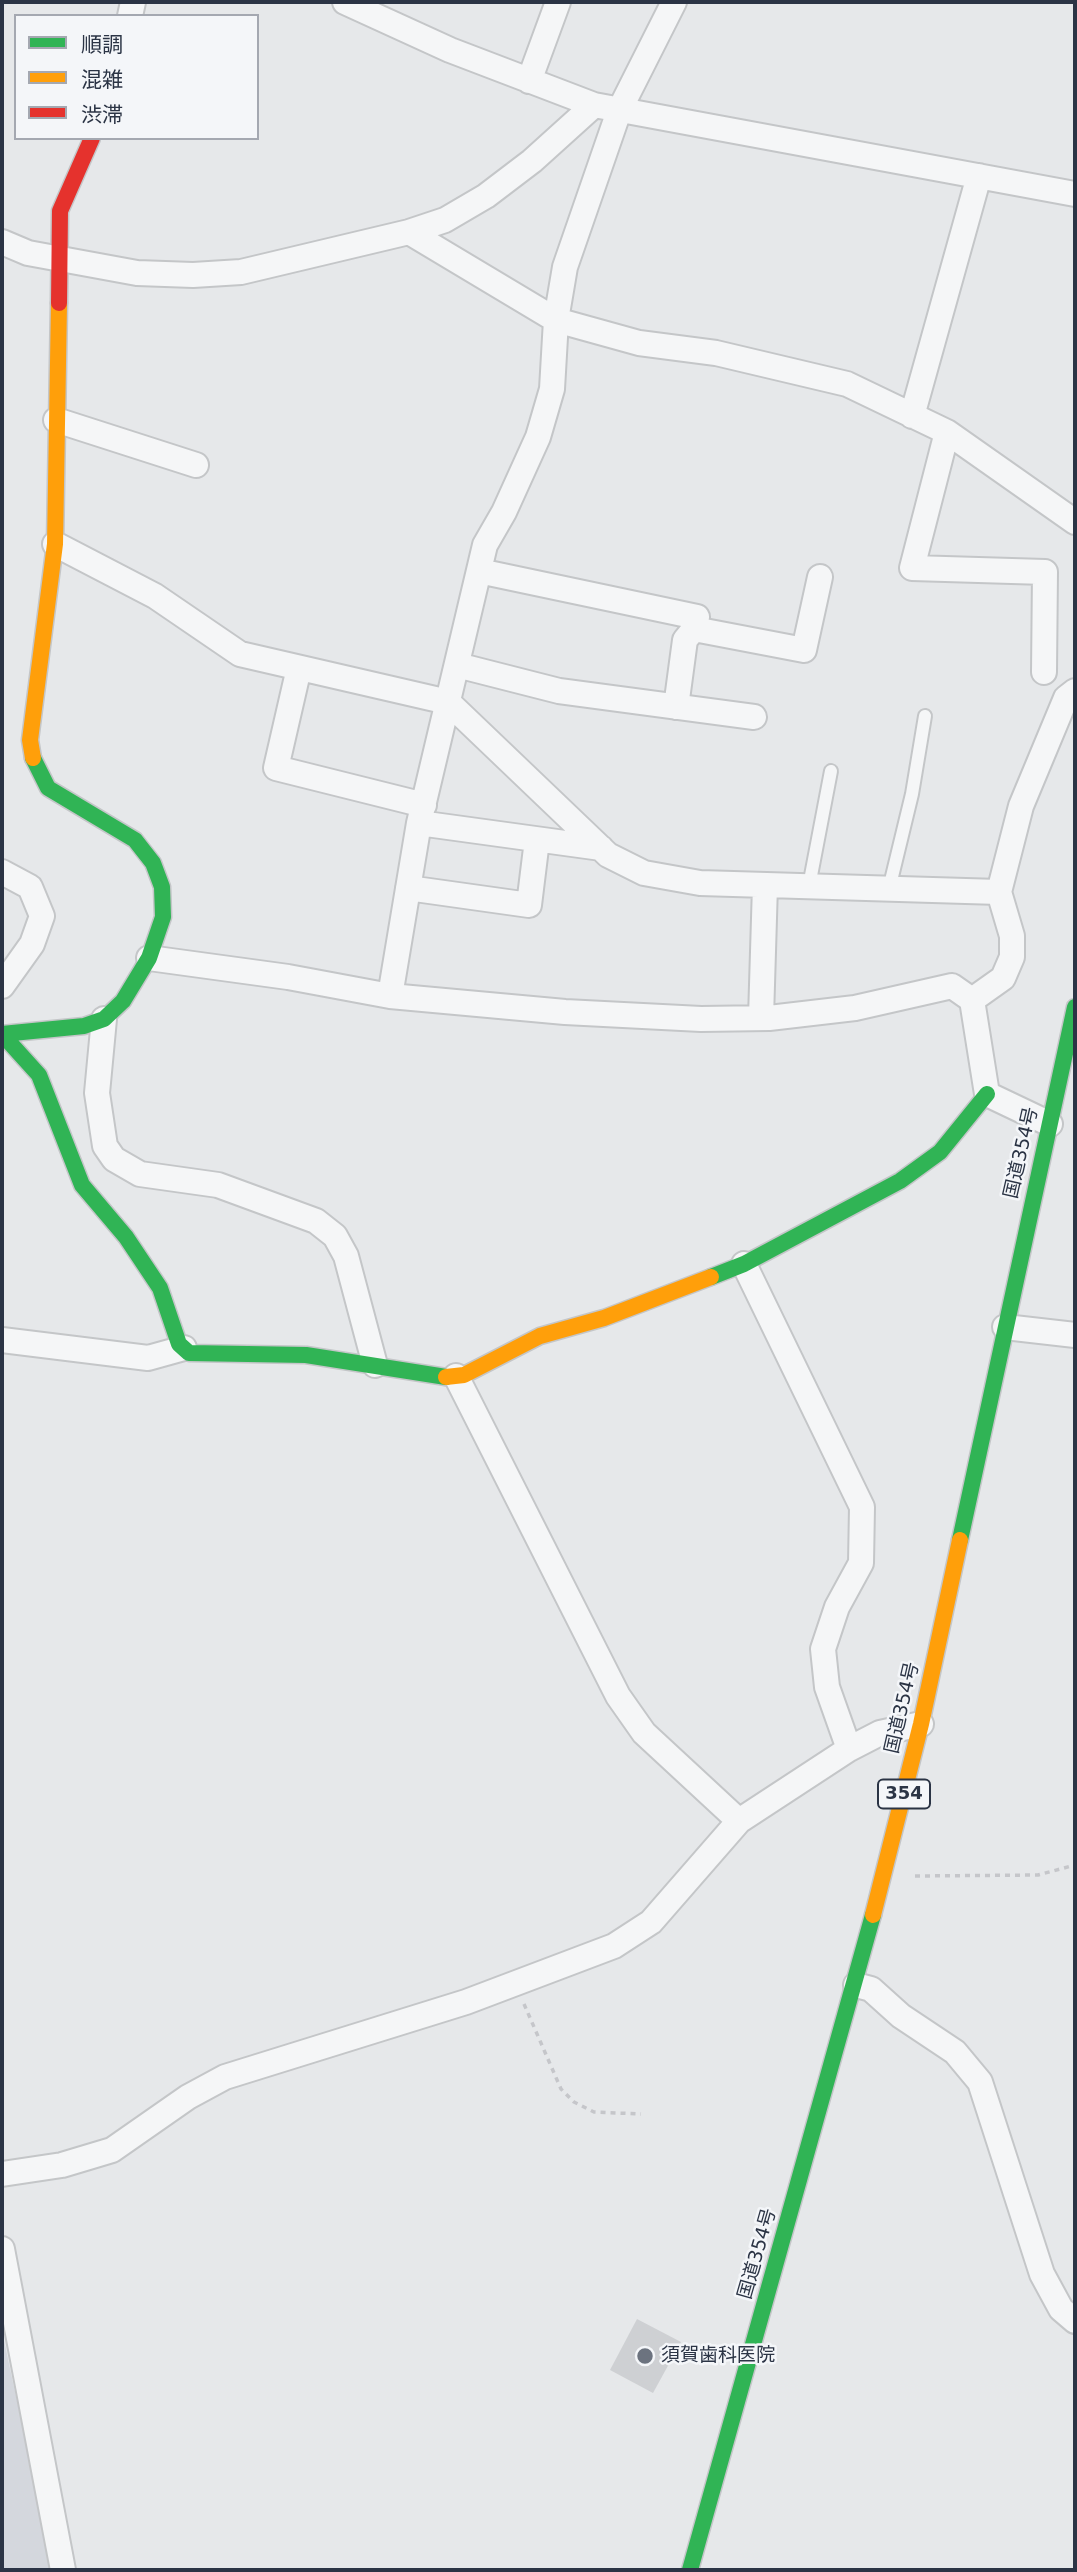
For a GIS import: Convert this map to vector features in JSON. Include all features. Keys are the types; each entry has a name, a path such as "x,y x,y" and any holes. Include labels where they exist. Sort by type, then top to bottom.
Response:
{"main road":[{"path":"2,1034 84,1027 104,1019 123,1001 149,958 163,917 163,887 153,863 135,840 48,788 34,766 30,740 55,544 57,258 60,211 91,140"},
{"name":"国道354号","path":"690,2570 856,1985 922,1724 1075,1007"},
{"path":"2,1034 39,1075 82,1185 126,1237 160,1288 179,1344 189,1353 306,1355 445,1377 464,1375 540,1336 604,1318 744,1264 900,1181 940,1152 987,1094"}],"street":[{"path":"345,2 450,50 594,105 1075,194"},
{"path":"529,81 558,2"},
{"path":"390,996 422,814 485,545 504,512 538,437 552,389 556,320 565,267 619,111 668,9 674,2"},
{"path":"2,242 28,253 137,273 193,275 241,272 409,232 445,220 486,196 532,160 594,105"},
{"path":"912,416 979,176"},
{"path":"409,232 556,320 639,343 716,353 847,384 947,432 1075,522"},
{"path":"56,420 196,465"},
{"path":"947,432 912,568 1045,572 1044,672"},
{"path":"55,544 155,596 240,654 448,702 601,848 644,873 700,883 999,892"},
{"path":"480,571 697,617 694,628 685,640 676,707"},
{"path":"694,628 804,650 820,577"},
{"path":"457,666 559,691 754,717"},
{"path":"299,668 276,768 422,814 537,839 601,848"},
{"path":"972,1000 1003,978 1012,957 1012,936 999,892 1021,806 1066,698 1075,691"},
{"path":"408,888 529,905 537,839"},
{"path":"2,872 30,887 42,916 32,944 2,986"},
{"path":"761,1018 765,885"},
{"path":"149,958 288,977 390,996 565,1012 701,1019 761,1018 855,1008 952,986 972,1000 987,1094 1051,1124"},
{"path":"104,1019 97,1093 104,1146 114,1159 140,1174 218,1185 316,1221 335,1236 346,1256 375,1365"},
{"path":"744,1264 862,1507 861,1563 837,1606 823,1649 827,1687 849,1749"},
{"path":"1005,1327 1075,1335"},
{"path":"2,1340 148,1358 184,1348"},
{"path":"456,1376 618,1696 644,1733 739,1821"},
{"path":"2,2174 62,2165 113,2150 188,2097 225,2077 466,2002 614,1946 651,1922 739,1821 849,1749 880,1733 922,1724"},
{"path":"856,1985 871,1989 901,2015 955,2052 980,2082 1042,2274 1060,2309 1075,2320"},
{"path":"2,2249 63,2570"}],"lane":[{"path":"889,889 912,794 925,716"},
{"path":"809,886 831,771"}],"path":[{"path":"884,1876 1038,1875 1075,1865"},
{"path":"515,1984 561,2089 574,2102 594,2112 641,2115"}],"shaded area":[{"path":"2,2331 53,2570 2,2570"}],"building":[{"name":"須賀歯科医院","path":"637,2319 681,2342 653,2393 610,2370"}],"traffic: fast":[{"path":"2,1034 84,1026 104,1019 123,1001 149,958 163,917 162,887 153,863 135,840 48,788 33,758"},
{"path":"960,1540 1075,1007"},
{"path":"2,1034 39,1075 82,1185 126,1237 160,1288 179,1344 189,1353 306,1355 446,1377"},
{"path":"711,1277 744,1264 900,1181 940,1152 987,1094"},
{"path":"690,2570 873,1915"}],"traffic: slow":[{"path":"33,758 30,740 55,544 59,303"},
{"path":"446,1377 464,1375 540,1336 604,1318 711,1277"},
{"path":"873,1915 921,1724 960,1540"}],"traffic: jam":[{"path":"59,303 60,211 91,140"}],"place":[{"name":"須賀歯科医院","path":"645,2356"}]}
